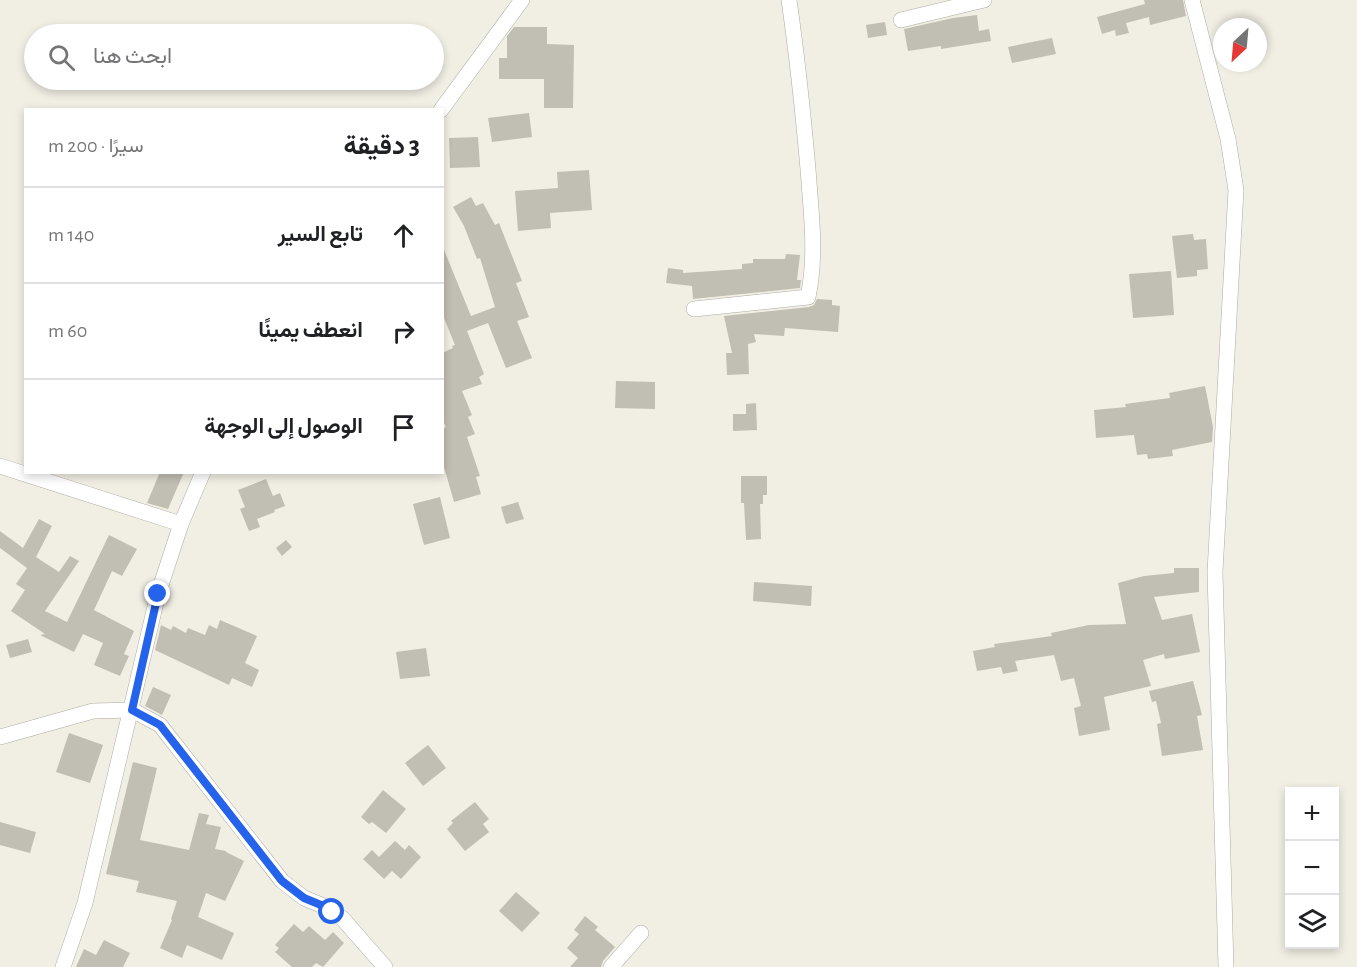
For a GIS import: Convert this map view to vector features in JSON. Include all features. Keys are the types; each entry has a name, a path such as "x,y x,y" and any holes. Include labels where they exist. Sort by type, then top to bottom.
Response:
{"street":[{"path":"442,108 522,0"},
{"path":"694,309 808,297 813,272 813,236 801,87 789,0"},
{"path":"901,20 984,0"},
{"path":"1192,0 1228,139 1236,190 1215,572 1226,967"},
{"path":"0,466 24,474"},
{"path":"25,474 181,524"},
{"path":"63,967 86,903 158,594 181,524 202,474"},
{"path":"0,737 93,711 132,710 160,725 282,881 304,898 342,918 385,967"},
{"path":"611,967 641,933"}],"building":[{"path":"1144,0 1183,0 1186,16 1150,25 1149,17 1126,23 1129,33 1116,36 1115,30 1102,34 1097,17 1145,4"},
{"path":"977,15 979,31 989,29 991,41 941,49 941,46 908,51 904,29"},
{"path":"885,22 887,35 868,38 866,25"},
{"path":"514,27 547,27 547,44 574,45 573,108 544,108 544,79 499,79 499,58 507,58 507,36"},
{"path":"1052,38 1056,54 1012,63 1008,47"},
{"path":"529,113 532,137 492,142 488,118"},
{"path":"478,137 480,167 450,168 449,138"},
{"path":"589,170 592,210 550,213 551,228 518,231 515,191 558,188 557,172"},
{"path":"471,197 476,206 483,203 495,225 499,223 522,281 516,283 529,317 517,321 532,358 506,368 488,323 467,331 484,374 479,377 482,384 462,391 472,415 468,417 475,434 467,437 480,476 476,477 481,494 454,502 444,467 444,428 446,427 444,423 444,352 455,345 444,318 444,250 471,316 495,307 480,258 477,259 464,226 453,207"},
{"path":"1193,234 1194,240 1206,239 1208,269 1197,270 1197,276 1177,278 1172,236"},
{"path":"786,254 800,255 797,280 801,280 800,288 693,299 692,286 666,283 668,268 683,270 683,273 742,269 742,264 753,263 753,259 785,259"},
{"path":"1171,271 1174,315 1133,318 1129,274"},
{"path":"817,299 832,300 832,305 840,306 838,332 785,328 784,336 754,334 756,342 748,344 749,374 727,375 726,353 732,353 724,316 809,307 814,305"},
{"path":"616,381 655,382 655,409 615,408"},
{"path":"1205,386 1213,427 1212,442 1172,450 1173,456 1148,459 1147,454 1137,455 1134,435 1096,438 1094,410 1126,407 1125,404 1170,398 1169,393"},
{"path":"756,403 757,430 733,431 733,414 746,414 746,404"},
{"path":"159,474 183,474 168,509 147,503"},
{"path":"741,476 767,476 767,495 763,495 763,504 760,504 761,539 746,540 744,503 741,503"},
{"path":"266,479 273,496 280,493 285,506 257,519 260,527 249,531 240,509 245,507 238,490"},
{"path":"440,497 450,538 424,545 413,504"},
{"path":"518,502 524,519 506,524 501,507"},
{"path":"39,519 52,526 36,557 59,572 70,556 79,561 45,611 67,622 109,535 137,549 122,576 112,571 94,610 134,631 124,654 129,656 120,676 94,665 103,643 83,634 74,652 40,635 45,634 11,611 25,590 16,584 27,568 0,548 0,531 23,548"},
{"path":"286,540 292,547 282,556 276,548"},
{"path":"1174,568 1199,568 1199,592 1154,597 1162,620 1192,614 1200,652 1165,659 1164,654 1143,660 1151,686 1104,697 1110,730 1079,736 1074,708 1081,706 1074,678 1061,681 1054,655 1015,661 1018,671 1003,674 1001,667 977,671 973,651 995,647 994,644 1052,636 1051,633 1089,625 1126,624 1118,583 1144,576 1174,573"},
{"path":"754,582 812,586 811,606 753,601"},
{"path":"220,620 257,636 245,663 259,670 252,687 232,678 229,685 155,650 161,625 171,630 173,626 186,633 188,628 205,635 209,625 217,629"},
{"path":"28,639 32,652 10,658 6,645"},
{"path":"426,648 430,676 400,679 396,652"},
{"path":"1193,681 1202,715 1197,716 1203,750 1162,756 1157,724 1161,723 1156,701 1152,702 1149,691"},
{"path":"153,687 171,695 162,715 145,706"},
{"path":"69,733 103,745 90,783 56,772"},
{"path":"428,745 446,768 423,786 405,763"},
{"path":"133,762 157,768 140,840 189,850 199,813 209,815 206,824 221,827 215,849 226,851 244,861 225,901 206,893 198,917 234,933 222,960 187,945 182,958 160,948 177,901 136,892 139,881 106,874"},
{"path":"383,790 406,809 386,833 361,817"},
{"path":"475,802 489,819 483,824 489,832 465,851 447,829 453,823 451,821"},
{"path":"0,822 36,832 30,853 0,845"},
{"path":"395,841 405,850 409,845 421,857 401,879 392,871 384,879 363,859 372,850 379,857"},
{"path":"516,892 540,913 522,932 499,911"},
{"path":"585,916 598,927 595,930 615,947 603,961 601,967 570,967 578,958 567,948 579,934 574,930"},
{"path":"294,924 303,932 309,926 325,940 333,932 344,943 323,967 316,963 312,967 292,967 275,952 279,948 275,945"},
{"path":"104,940 130,953 123,967 76,967 84,949 96,955"}],"route":[{"path":"158,594 132,710 160,725 282,881 304,898 332,912"}]}
